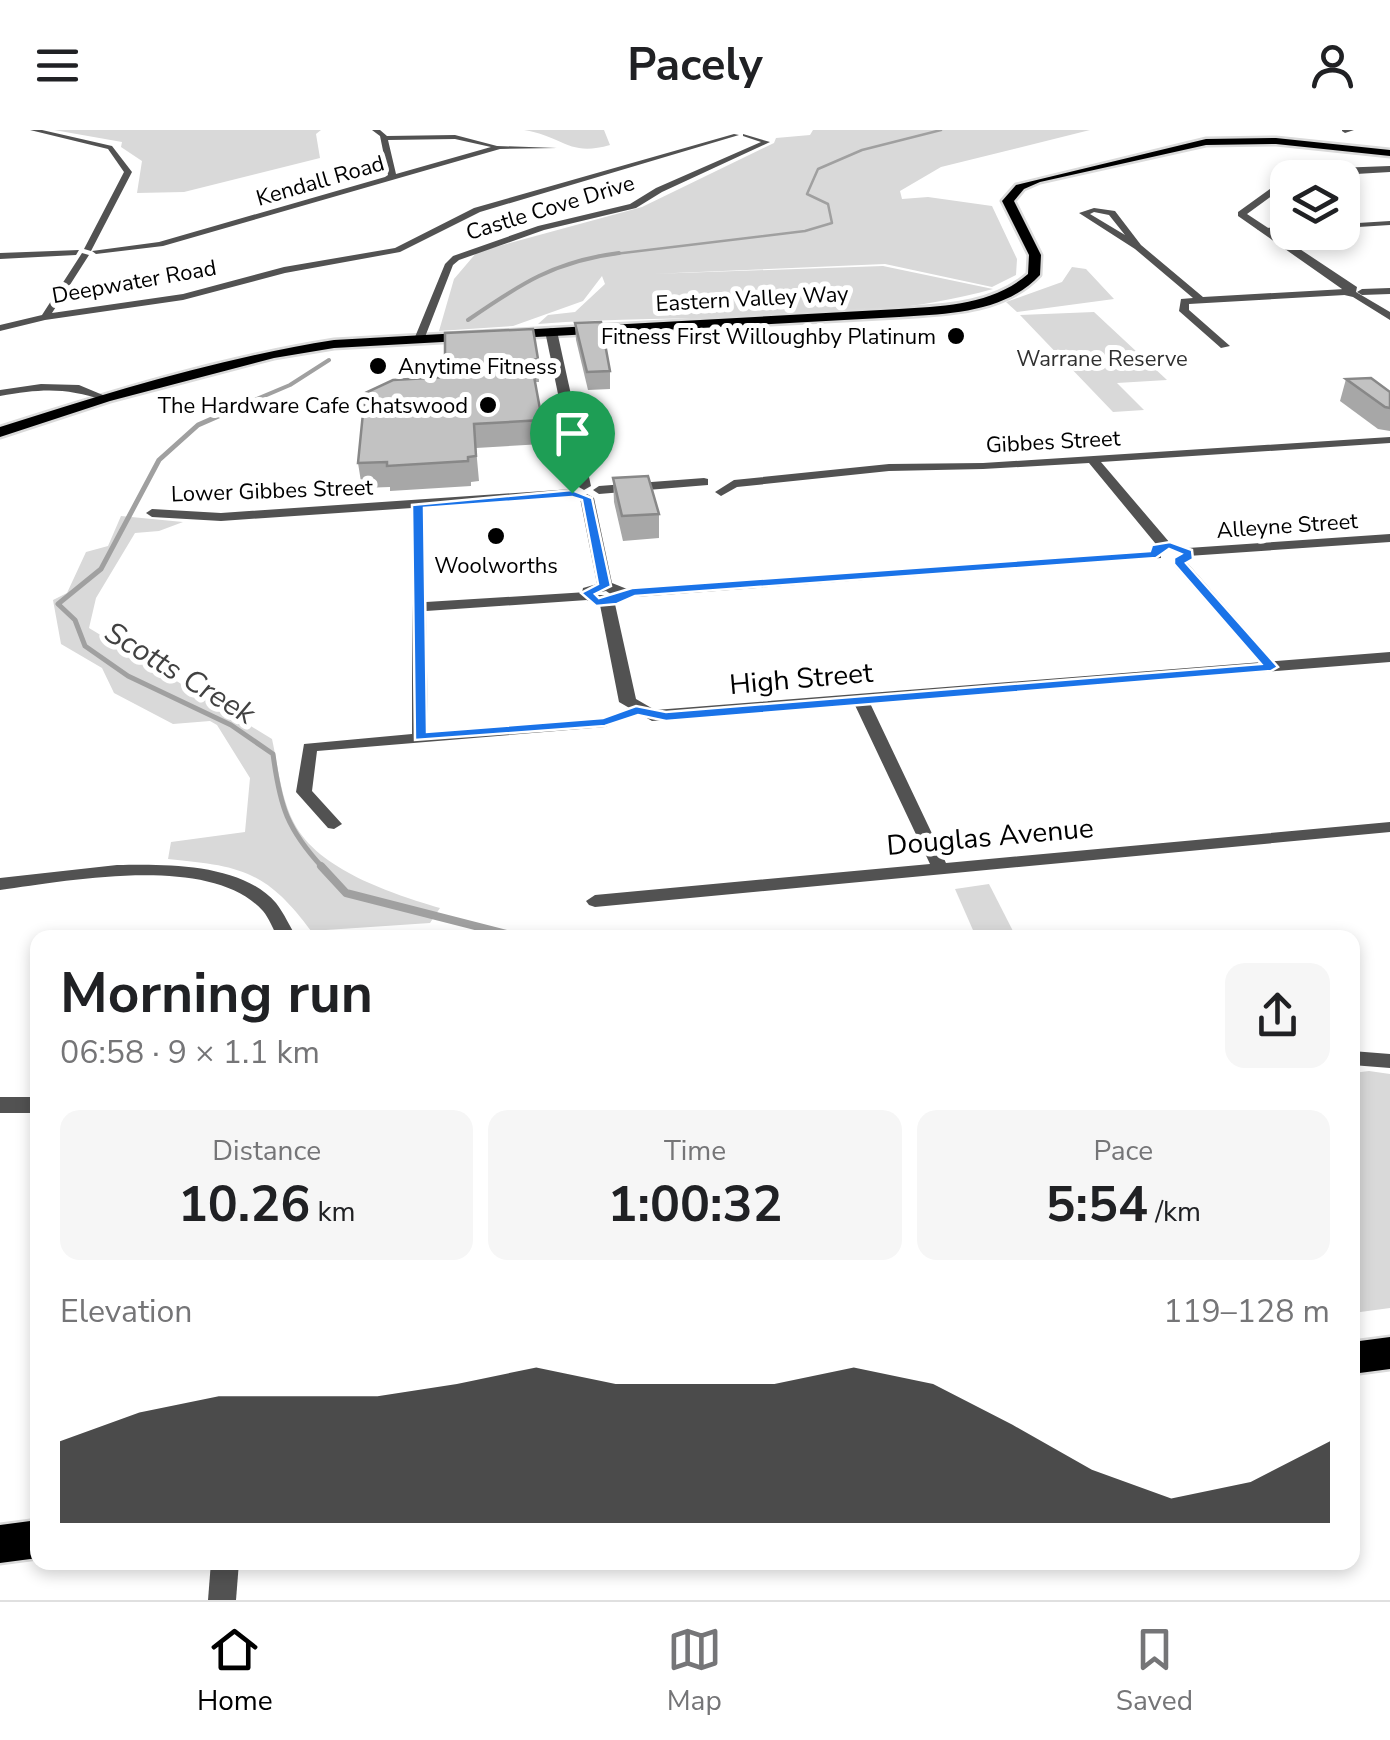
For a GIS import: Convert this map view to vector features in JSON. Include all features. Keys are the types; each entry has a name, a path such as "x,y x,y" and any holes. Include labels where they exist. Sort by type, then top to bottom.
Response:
{"main road":[{"name":"Eastern Valley Way","path":"0,432 105,398 303,348 420,337 899,313 976,303 1011,292 1034,275 1035,255 1008,206 1014,192 1028,183 1173,147 1214,141 1286,142 1390,152"},
{"path":"1360,1357 1390,1353"},
{"path":"0,1544 30,1540"}],"street":[{"path":"33,130 110,147 128,172 86,252 45,311 45,317"},
{"path":"375,130 384,138 392,175 388,178"},
{"name":"Deepwater Road","path":"0,328 45,317 183,298 333,260 408,247 478,210 742,133"},
{"name":"Castle Cove Drive","path":"420,337 449,264 456,258 541,228 633,206 659,190 767,142 742,133"},
{"path":"384,138 455,136 500,147"},
{"name":"Kendall Road","path":"0,256 160,244 500,147 553,148"},
{"path":"1360,170 1390,169"},
{"path":"1270,192 1242,211 1261,229 1390,317"},
{"path":"1138,247 1112,213 1084,212 1086,217 1138,247 1200,299"},
{"path":"1360,225 1390,224"},
{"path":"1261,229 1270,229"},
{"path":"1224,346 1184,310 1184,301 1390,291"},
{"path":"550,331 611,594 626,696 636,710"},
{"path":"0,393 65,386 88,389 105,398"},
{"name":"Gibbes Street","path":"721,492 734,484 837,471 1390,440"},
{"path":"1092,459 1160,550"},
{"name":"Lower Gibbes Street","path":"152,513 221,517 704,482"},
{"path":"418,505 420,737"},
{"name":"Alleyne Street","path":"1160,550 1183,557 1390,538"},
{"path":"419,608 587,596 591,589 611,594 1160,550"},
{"path":"1183,557 1271,667"},
{"name":"High Street","path":"334,824 304,792 310,746 605,722 636,710 666,716 1389,658"},
{"path":"861,701 940,868"},
{"name":"Douglas Avenue","path":"595,901 1390,827"},
{"path":"0,884 146,871 215,877 260,896 273,907 284,930"},
{"path":"1360,1059 1390,1061"},
{"path":"0,1105 30,1105"},
{"path":"222,1600 224,1570"}],"green space":[{"path":"54,130 321,130 316,134 320,158 184,192 137,193 142,161 121,147 122,142"},
{"path":"524,130 604,130 610,145 584,149"},
{"path":"813,130 1090,130 941,167 900,191 902,199 928,197 992,206 1017,259 1016,275 992,287 885,264 651,274 883,266 993,289 882,310 538,324 548,315 575,312 605,284 602,276 583,301 513,326 439,331 454,279 477,252 642,207 774,143 776,138 810,135"},
{"path":"1072,267 1086,269 1114,299 1017,312 1006,302 1062,282"},
{"name":"Warrane Reserve","path":"1094,312 1167,380 1117,383 1144,410 1113,412 1020,315"},
{"path":"121,516 183,522 159,531 135,533 96,598 89,628 272,739 286,804 305,840 358,878 440,908 430,923 310,930 280,895 250,875 168,859 171,842 245,832 250,778 217,725 210,721 173,724 114,693 102,668 61,644 53,600 67,593 86,552 108,546"},
{"path":"989,884 1012,930 973,930 955,889"},
{"path":"1360,1072 1390,1074 1390,1308 1360,1312"}],"building":[{"path":"601,322 610,371 587,372 575,323"},
{"path":"533,329 538,359 531,360 542,420 474,424 476,456 468,457 468,461 387,466 387,462 358,463 365,393 393,380 445,377 445,333"},
{"path":"1371,378 1390,392 1390,408 1346,379"},
{"path":"648,476 659,514 622,516 613,478"}],"waterway":[{"name":"Scotts Creek","path":"610,255 805,231 832,223 828,204 807,194 818,169 862,150 941,130"},
{"name":"Scotts Creek","path":"610,255 619,253"},
{"name":"Scotts Creek","path":"468,320 539,276 610,255"},
{"name":"Scotts Creek","path":"598,256 610,255"},
{"name":"Scotts Creek","path":"224,413 290,385 329,360"},
{"name":"Scotts Creek","path":"230,411 198,425 159,460 101,569 58,604 75,620 85,646 128,676 231,725 273,754 287,816 323,868"},
{"name":"Scotts Creek","path":"321,866 346,893 491,930"}],"place":[{"name":"Fitness First Willoughby Platinum","path":"956,336"},
{"name":"Anytime Fitness","path":"378,366"},
{"name":"The Hardware Cafe Chatswood","path":"488,405"},
{"name":"Woolworths","path":"496,536"}],"route":[{"path":"572,493 587,498 605,586 587,593 596,602 612,602 632,592 1156,554 1156,548 1170,546 1188,552 1186,559 1178,561 1271,667 666,716 636,710 605,722 420,737 418,505 572,493"}]}
